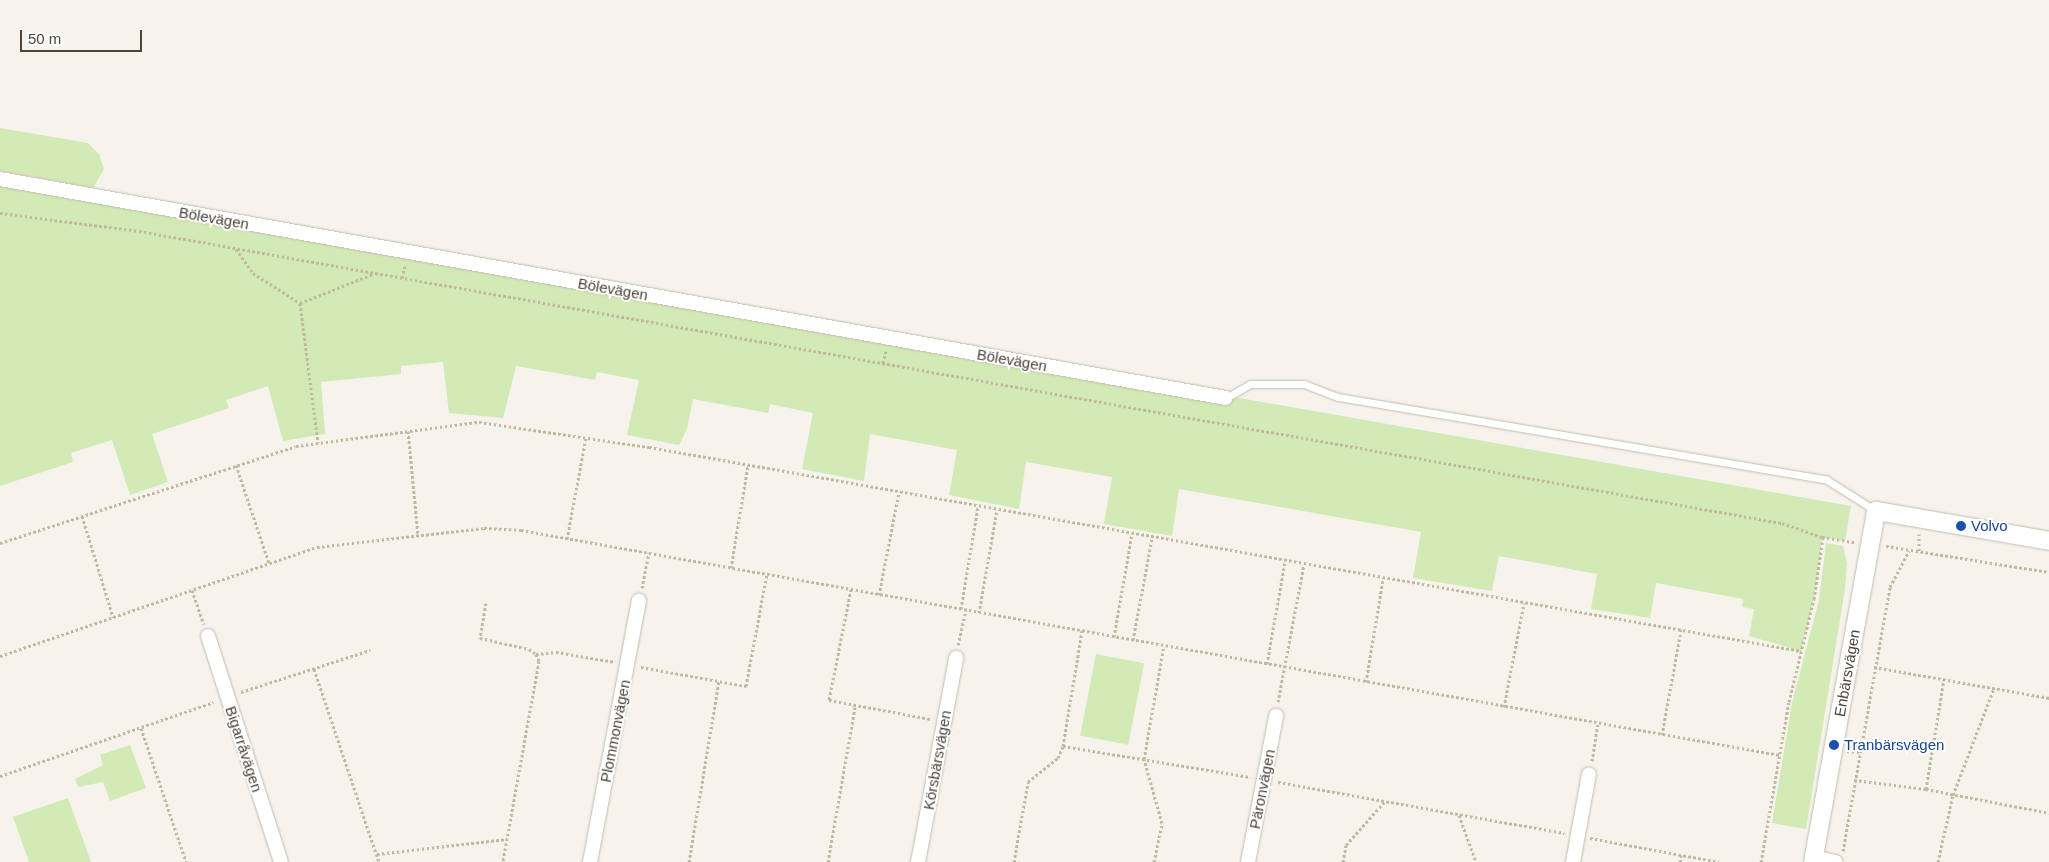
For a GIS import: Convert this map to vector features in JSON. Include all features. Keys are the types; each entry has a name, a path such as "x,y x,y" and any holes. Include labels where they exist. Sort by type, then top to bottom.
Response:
{"street":[{"name":"Bölevägen","path":"0,180 1226,398"},
{"path":"1870,543 1876,512 2049,541"},
{"name":"Enbärsvägen","path":"1814,860 1870,543"},
{"name":"Plommonvägen","path":"590,862 639,601"},
{"name":"Bigarråvägen","path":"208,636 281,862"},
{"name":"Körsbärsvägen","path":"918,862 956,658"},
{"name":"Päronvägen","path":"1248,862 1276,716"},
{"path":"1573,862 1590,774"},
{"path":"1814,860 1839,858"}],"lane":[{"path":"1226,398 1250,384 1304,384 1338,397 1827,480 1876,512"}],"path":[{"path":"0,213 138,231 1782,523 1822,537 2049,572"},
{"path":"236,249 253,273 300,303"},
{"path":"300,303 375,274"},
{"path":"300,303 318,443"},
{"path":"0,543 296,446 479,422 748,465 1285,562 1801,651"},
{"path":"408,431 418,534"},
{"path":"567,538 586,438"},
{"path":"236,465 269,563"},
{"path":"731,568 748,465"},
{"path":"879,595 898,492"},
{"path":"961,609 978,506"},
{"path":"979,612 997,510"},
{"path":"82,516 113,617"},
{"path":"0,656 317,547 484,528 567,538 1598,724 1780,755"},
{"path":"1114,636 1132,534"},
{"path":"1761,862 1780,755 1801,651 1814,599 1822,537"},
{"path":"1133,640 1152,538"},
{"path":"1839,858 1890,587 1909,550"},
{"path":"639,601 649,553"},
{"path":"1266,664 1285,562"},
{"path":"1276,716 1304,565"},
{"path":"536,654 556,652 746,686 767,574"},
{"path":"1366,682 1383,579"},
{"path":"192,590 208,636"},
{"path":"851,590 829,700 855,707 944,721"},
{"path":"486,603 480,638 529,648 536,654 539,661 503,862"},
{"path":"1504,707 1524,603"},
{"path":"956,658 966,610"},
{"path":"1662,735 1682,630"},
{"path":"1014,862 1028,782 1058,758 1063,746 1082,631"},
{"path":"1154,862 1162,824 1144,759 1164,646"},
{"path":"0,776 227,697 370,650"},
{"path":"1874,667 2049,698"},
{"path":"314,669 379,862"},
{"path":"1926,789 1944,679"},
{"path":"688,862 719,681"},
{"path":"1938,862 1953,795 1994,688"},
{"path":"828,862 855,707"},
{"path":"1590,774 1598,724"},
{"path":"141,728 186,862"},
{"path":"1063,746 1264,779 1719,862"},
{"path":"1847,751 1859,752"},
{"path":"1854,780 1926,789 2049,813"},
{"path":"1343,862 1346,844 1385,801"},
{"path":"1459,814 1476,862"},
{"path":"377,854 507,839"},
{"path":"1680,862 1681,855"}],"green space":[{"path":"0,128 88,143 99,154 104,169 93,188 0,171"},
{"path":"0,179 1851,506 1845,541 1822,537 1814,599 1801,651 1749,636 1754,609 1742,607 1743,599 1656,583 1650,618 1591,609 1597,574 1499,556 1492,591 1413,578 1421,532 1179,489 1172,536 1104,524 1112,477 1026,462 1019,509 949,495 957,450 870,434 864,481 802,469 813,413 770,404 768,413 693,399 687,429 679,445 627,435 639,380 597,372 595,380 516,366 503,418 449,413 443,362 401,366 401,374 321,382 325,434 283,441 268,386 226,400 229,408 152,434 168,482 130,495 112,440 71,453 73,462 0,486"},
{"path":"1826,543 1843,546 1847,563 1845,589 1806,829 1772,823 1792,703 1819,600"},
{"path":"1096,654 1144,663 1128,745 1080,735"},
{"path":"130,745 146,788 110,801 103,782 78,787 75,779 103,765 100,755"},
{"path":"68,798 91,862 29,862 13,817"}],"place":[{"name":"Volvo","path":"1961,526"},
{"name":"Tranbärsvägen","path":"1834,745"}]}
